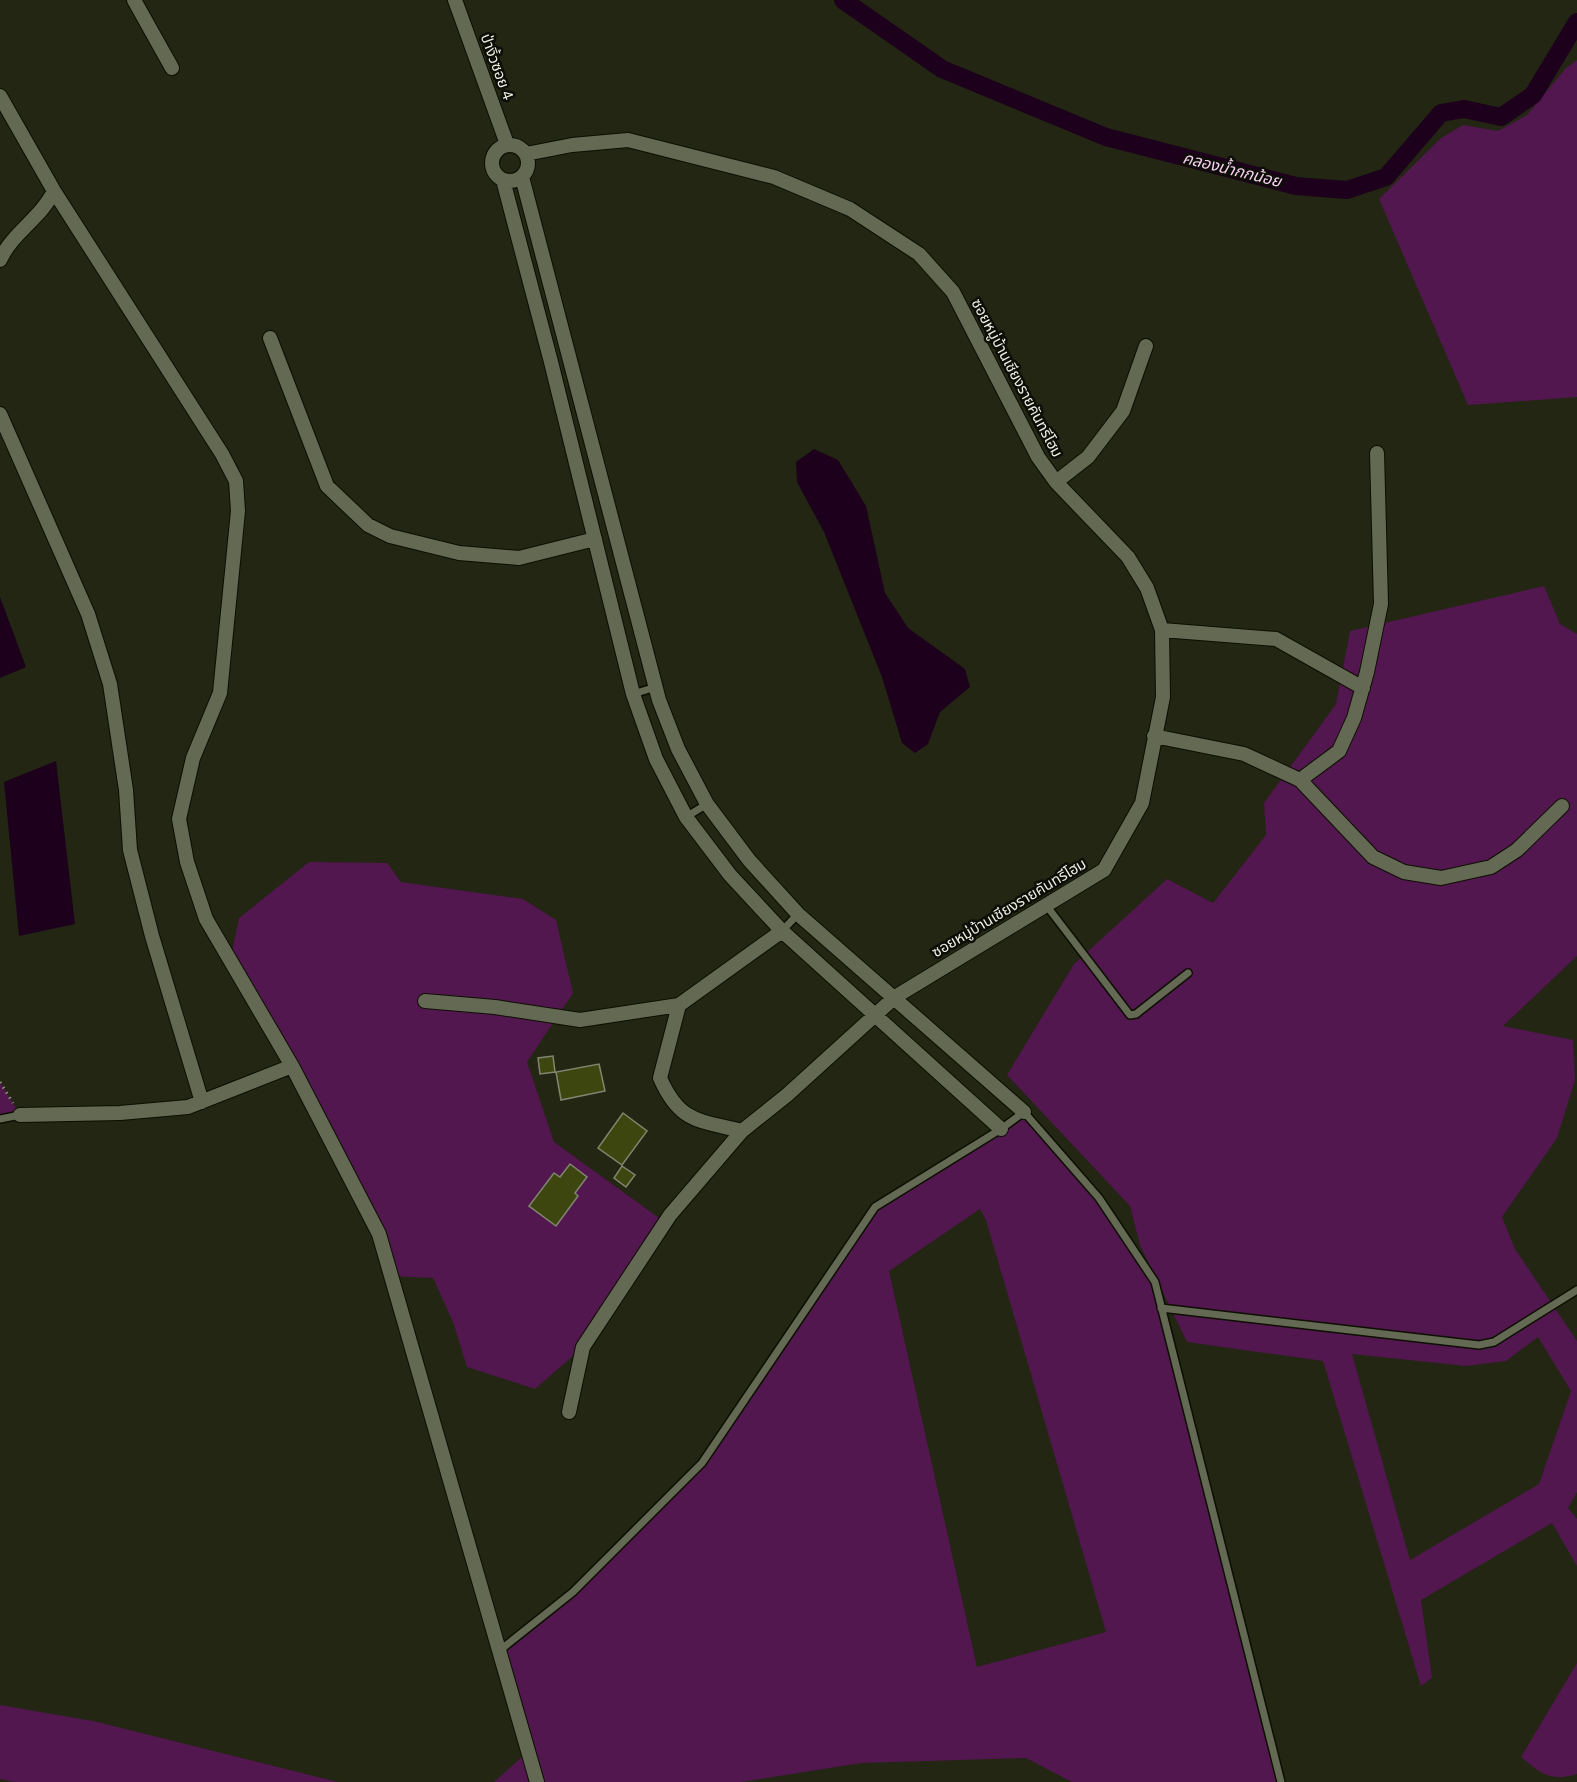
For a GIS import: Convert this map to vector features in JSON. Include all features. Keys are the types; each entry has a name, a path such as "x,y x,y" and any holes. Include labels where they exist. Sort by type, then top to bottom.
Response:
{"street":[{"path":"134,0 172,68"},
{"name":"ป่างิ้วซอย 4","path":"455,0 507,144"},
{"path":"0,96 54,190 222,454 236,481 238,511 220,693 193,758 179,819 187,862 206,919 292,1066 379,1234 537,1782"},
{"name":"ซอยหมู่บ้านเชียงรายคันทรีโฮม","path":"526,154 572,145 628,140 774,177 850,209 919,254 953,292 1038,457 1056,482 1128,557 1147,588 1162,630 1163,697 1142,802 1104,870 896,997 787,1095 742,1131 670,1215 583,1347 569,1412"},
{"path":"507,144 519,147 526,154 528,167 522,177 509,182 494,173 491,161 498,148 507,144"},
{"path":"522,177 656,687 678,749 706,804 721,826 798,914 896,997 1024,1112"},
{"path":"503,180 551,362 633,694 656,759 686,817 730,875 782,931 1001,1129"},
{"path":"0,260 7,245 46,207 54,190"},
{"path":"270,338 327,486 368,525 390,536 459,553 519,558 595,539"},
{"path":"1056,482 1088,457 1123,411 1146,346"},
{"path":"0,414 88,614 110,684 126,790 130,850 152,936 202,1102"},
{"path":"1300,780 1339,751 1354,718 1363,688 1381,604 1377,453"},
{"path":"1162,630 1276,639 1363,688"},
{"path":"1154,736 1244,754 1300,780 1373,857 1404,872 1441,878 1491,867 1517,850 1562,806"},
{"path":"425,1001 495,1007 580,1020 679,1005 782,931"},
{"path":"679,1005 660,1078 675,1106 688,1117 742,1131"},
{"path":"20,1115 120,1113 188,1107 292,1066"}],"lane":[{"path":"551,362 570,359"},
{"path":"633,694 656,687"},
{"path":"686,817 706,804"},
{"path":"1046,904 1130,1015 1136,1014 1188,973"},
{"path":"782,931 798,914"},
{"path":"499,1651 573,1592 702,1463 875,1207 1001,1129 1024,1112 1099,1198 1155,1282 1281,1782"},
{"path":"0,1119 20,1115"},
{"path":"1161,1308 1479,1345 1494,1342 1577,1290"}],"path":[{"path":"0,1082 20,1115"}],"shaded area":[{"path":"1577,60 1577,397 1468,405 1379,199 1441,138 1463,125 1498,131 1527,115 1566,68"},
{"path":"814,449 838,460 866,506 885,593 908,628 965,669 970,687 940,712 928,744 915,753 902,743 882,677 824,532 797,482 796,462"},
{"path":"1544,586 1560,624 1577,634 1577,956 1503,1026 1573,1040 1575,1080 1557,1138 1502,1217 1515,1249 1577,1341 1577,1492 1568,1508 1577,1519 1577,1566 1552,1523 1421,1600 1432,1678 1421,1686 1323,1361 1187,1342 1140,1245 1130,1206 1007,1075 1074,964 1167,879 1213,903 1266,835 1264,803 1336,704 1350,631","holes":["1538,1337 1571,1391 1539,1484 1410,1560 1352,1354 1466,1366 1506,1361"]},
{"path":"0,597 26,667 0,678"},
{"path":"56,761 75,924 19,936 4,782"},
{"path":"309,862 387,863 401,882 523,899 556,920 573,993 527,1062 554,1142 666,1223 583,1347 535,1389 467,1367 453,1322 433,1278 391,1276 379,1234 230,961 239,918"},
{"path":"0,1082 20,1115 0,1119"},
{"path":"1024,1112 1099,1198 1155,1282 1281,1782 1072,1782 1026,1758 861,1763 742,1782 537,1782 499,1651 573,1592 702,1463 875,1207","holes":["980,1209 986,1220 1106,1632 977,1667 889,1271"]},
{"path":"1577,1663 1577,1774 1553,1777 1541,1772 1521,1757"},
{"path":"0,1705 93,1721 338,1782 14,1782 0,1779"},
{"path":"524,1755 534,1782 494,1782"}],"building":[{"path":"553,1056 555,1072 540,1074 538,1058"},
{"path":"599,1064 605,1091 561,1100 556,1072"},
{"path":"623,1113 647,1131 622,1165 598,1148"},
{"path":"570,1164 587,1177 575,1193 578,1196 556,1226 529,1206 554,1173 560,1177"},
{"path":"622,1166 635,1175 626,1187 614,1178"}],"waterway":[{"name":"คลองน้ำกกน้อย","path":"843,0 942,69 1106,137 1296,186 1347,190 1386,177 1441,113 1464,109 1501,117 1533,95 1577,22"}]}
